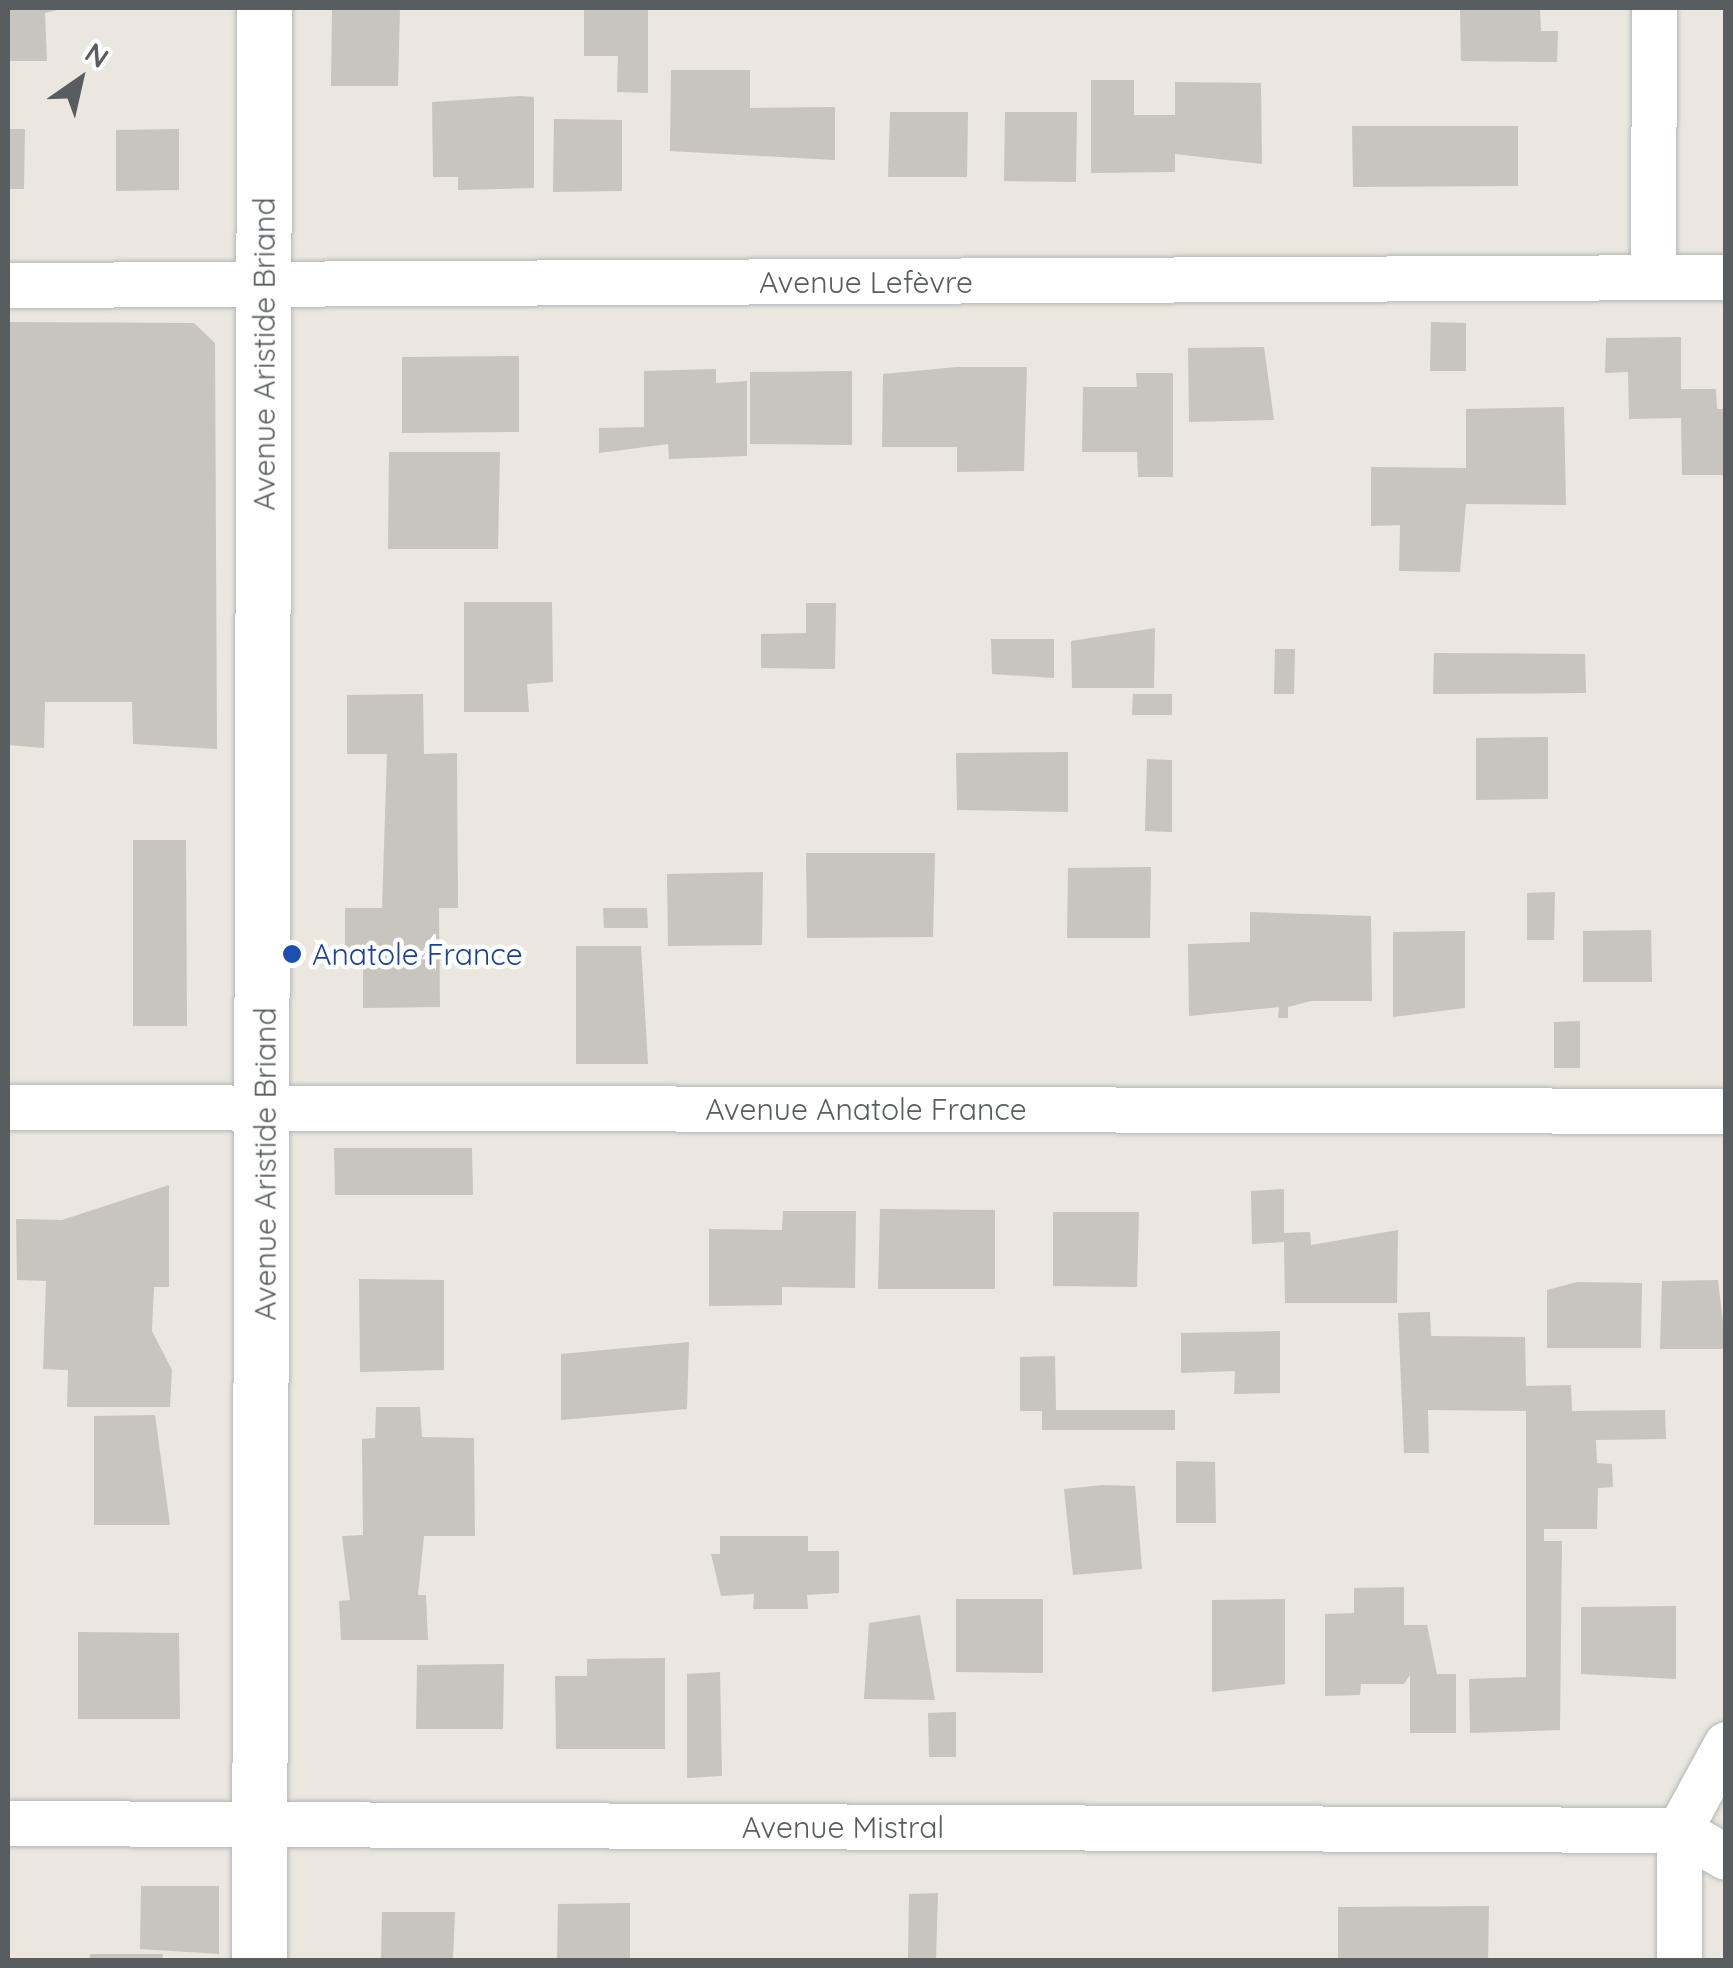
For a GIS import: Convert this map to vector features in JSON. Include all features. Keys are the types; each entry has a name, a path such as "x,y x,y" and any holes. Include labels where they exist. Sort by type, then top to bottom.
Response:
{"street":[{"name":"Avenue Aristide Briand","path":"258,1960 266,1105 264,8"},
{"path":"1653,277 1654,8"},
{"name":"Avenue Lefèvre","path":"8,286 1726,277"},
{"name":"Avenue Anatole France","path":"8,1107 1726,1111"},
{"path":"1679,1960 1679,1830 1726,1744"},
{"name":"Avenue Mistral","path":"8,1824 1679,1830"},
{"path":"1679,1830 1726,1857"}],"building":[{"path":"65,8 45,13 47,61 8,61 8,10"},
{"path":"332,8 400,8 398,86 331,86"},
{"path":"584,8 648,8 648,93 617,92 618,56 584,56"},
{"path":"1460,8 1540,8 1541,31 1558,31 1557,62 1461,61"},
{"path":"671,70 750,70 750,108 835,107 835,160 670,151"},
{"path":"1091,80 1134,80 1134,115 1175,115 1175,82 1261,83 1262,164 1175,154 1175,172 1091,173"},
{"path":"534,97 534,188 458,190 458,177 433,177 432,102"},
{"path":"890,112 968,112 967,177 888,177"},
{"path":"1005,112 1077,112 1076,182 1004,181"},
{"path":"554,119 622,120 622,191 553,192"},
{"path":"1352,126 1518,126 1518,186 1353,187"},
{"path":"8,129 25,129 24,189 8,189"},
{"path":"179,129 179,190 116,191 116,130"},
{"path":"8,322 194,323 215,343 217,749 133,744 132,702 45,702 44,748 8,745"},
{"path":"1431,322 1466,323 1466,371 1430,371"},
{"path":"1681,337 1681,389 1716,389 1717,409 1726,409 1726,475 1682,475 1681,418 1629,419 1628,372 1605,373 1606,338"},
{"path":"1264,347 1274,420 1189,422 1188,348"},
{"path":"519,356 519,432 402,433 402,357"},
{"path":"957,367 1027,367 1024,471 957,472 957,447 882,447 883,374"},
{"path":"716,369 716,383 747,381 747,456 669,459 668,444 599,453 599,428 644,427 644,371"},
{"path":"852,371 852,445 750,444 750,372"},
{"path":"1136,373 1173,373 1173,477 1138,477 1137,452 1082,452 1083,387 1137,387"},
{"path":"1564,407 1566,505 1466,504 1460,572 1399,571 1400,525 1371,526 1371,467 1466,468 1466,409"},
{"path":"389,452 500,452 498,549 388,549"},
{"path":"464,602 552,602 553,682 527,684 529,712 464,712"},
{"path":"806,603 836,603 835,669 761,668 761,634 806,633"},
{"path":"1155,628 1154,688 1072,688 1071,641"},
{"path":"991,639 1054,639 1054,678 992,674"},
{"path":"1275,649 1295,649 1294,694 1274,694"},
{"path":"1434,653 1585,654 1586,693 1433,694"},
{"path":"423,694 424,754 457,753 458,908 439,908 440,1007 363,1008 363,951 345,952 345,908 382,908 387,754 347,754 347,695"},
{"path":"1133,694 1172,694 1172,715 1132,715"},
{"path":"1548,737 1548,799 1476,800 1476,738"},
{"path":"1068,752 1068,812 957,810 956,753"},
{"path":"1147,759 1172,760 1172,832 1145,831"},
{"path":"133,840 186,840 187,1026 133,1026"},
{"path":"806,853 935,853 933,937 807,938"},
{"path":"1151,867 1150,938 1067,938 1068,868"},
{"path":"763,872 762,945 668,946 667,874"},
{"path":"1555,892 1554,940 1527,940 1527,893"},
{"path":"603,908 647,908 648,928 604,928"},
{"path":"1250,912 1371,916 1372,1001 1311,1001 1288,1007 1288,1018 1278,1018 1279,1007 1189,1016 1188,944 1250,942"},
{"path":"1651,930 1652,982 1583,982 1583,931"},
{"path":"1465,931 1465,1008 1393,1017 1393,932"},
{"path":"576,946 641,946 648,1064 576,1064"},
{"path":"1580,1021 1580,1068 1554,1068 1554,1022"},
{"path":"334,1148 472,1148 473,1195 335,1195"},
{"path":"169,1185 169,1287 154,1287 152,1331 172,1370 170,1407 67,1407 68,1370 43,1369 46,1281 17,1280 16,1219 62,1220"},
{"path":"1284,1189 1284,1233 1310,1232 1311,1245 1398,1230 1397,1303 1285,1303 1284,1242 1252,1244 1251,1191"},
{"path":"880,1209 995,1210 995,1289 878,1289"},
{"path":"783,1211 856,1211 855,1288 782,1287 782,1305 709,1306 709,1229 782,1230"},
{"path":"1053,1212 1139,1212 1137,1287 1053,1286"},
{"path":"359,1279 444,1280 444,1370 360,1372"},
{"path":"1718,1280 1726,1349 1660,1349 1662,1281"},
{"path":"1577,1282 1642,1283 1641,1348 1547,1348 1547,1290"},
{"path":"1430,1312 1431,1336 1525,1337 1526,1386 1571,1385 1572,1411 1665,1410 1666,1439 1596,1440 1597,1463 1612,1464 1613,1487 1598,1488 1597,1529 1544,1529 1544,1541 1562,1541 1560,1730 1470,1733 1469,1679 1526,1677 1526,1411 1428,1410 1429,1453 1404,1453 1398,1313"},
{"path":"1280,1331 1280,1393 1234,1394 1235,1371 1181,1373 1181,1333"},
{"path":"689,1342 687,1409 561,1420 561,1354"},
{"path":"1055,1356 1056,1410 1175,1410 1175,1430 1042,1430 1042,1411 1020,1411 1020,1357"},
{"path":"376,1407 420,1407 422,1437 474,1438 475,1536 424,1536 418,1595 426,1595 428,1640 341,1640 339,1601 350,1600 342,1536 363,1535 362,1439 375,1438"},
{"path":"155,1415 170,1525 94,1525 94,1416"},
{"path":"1176,1461 1215,1462 1216,1523 1176,1523"},
{"path":"1135,1486 1142,1569 1073,1575 1064,1489"},
{"path":"720,1536 808,1536 808,1551 839,1551 839,1593 807,1595 808,1609 753,1609 754,1594 721,1596 711,1554 720,1554"},
{"path":"1404,1587 1404,1625 1427,1625 1437,1674 1456,1674 1456,1733 1410,1733 1410,1675 1404,1684 1361,1684 1360,1695 1325,1696 1325,1614 1354,1613 1354,1588"},
{"path":"956,1599 1043,1599 1043,1673 956,1672"},
{"path":"1285,1599 1285,1684 1212,1692 1212,1600"},
{"path":"1676,1606 1676,1679 1581,1674 1581,1607"},
{"path":"920,1615 935,1700 864,1699 869,1623"},
{"path":"78,1632 179,1633 180,1719 78,1719"},
{"path":"665,1658 665,1749 556,1749 555,1676 587,1676 587,1659"},
{"path":"504,1664 503,1729 416,1729 417,1665"},
{"path":"720,1672 722,1776 687,1778 687,1674"},
{"path":"956,1712 956,1757 929,1757 928,1713"},
{"path":"141,1886 219,1886 219,1954 140,1949"},
{"path":"938,1893 936,1960 908,1960 909,1894"},
{"path":"630,1903 630,1960 557,1960 558,1904"},
{"path":"1489,1906 1488,1960 1338,1960 1338,1907"},
{"path":"382,1912 455,1912 453,1960 381,1960"},
{"path":"90,1954 163,1954 162,1960 89,1960"}],"place":[{"name":"Anatole France","path":"292,954"}]}
